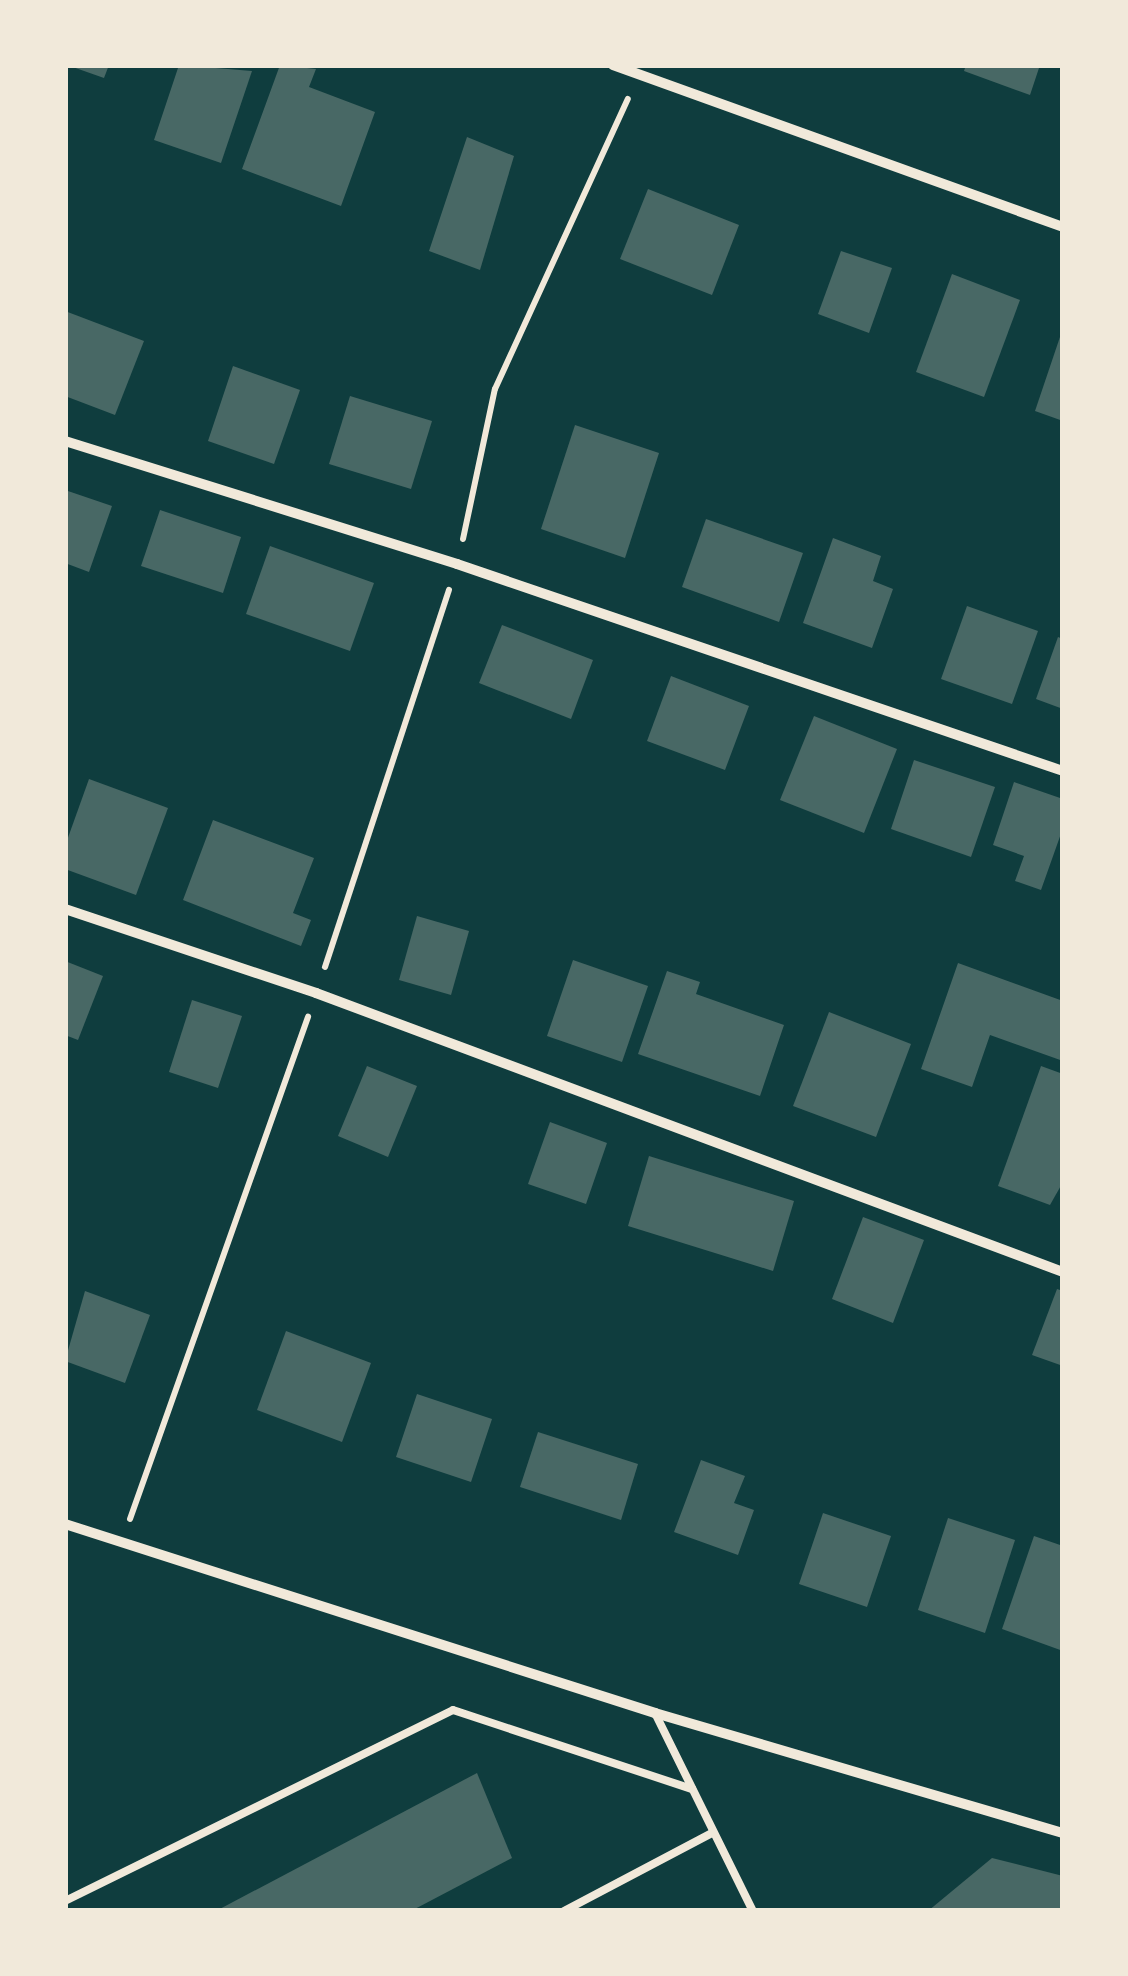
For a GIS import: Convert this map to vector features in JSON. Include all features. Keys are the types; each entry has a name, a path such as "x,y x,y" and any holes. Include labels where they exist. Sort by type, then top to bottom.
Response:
{"street":[{"path":"613,65 1063,227"},
{"path":"65,441 458,564 1063,772"},
{"path":"65,909 316,994 1063,1272"},
{"path":"65,1524 656,1713 1063,1832"}],"lane":[{"path":"65,1901 453,1710 692,1789"},
{"path":"656,1713 753,1911"},
{"path":"564,1911 712,1833"}],"path":[{"path":"122,1544 316,994 458,564 495,388 639,73"}],"building":[{"path":"67,65 109,65 104,78"},
{"path":"179,65 252,71 221,163 154,140"},
{"path":"280,65 316,69 309,87 375,112 341,206 242,169"},
{"path":"966,65 1040,65 1030,95 964,71"},
{"path":"467,137 514,156 480,270 429,251"},
{"path":"648,189 739,225 712,295 620,259"},
{"path":"841,251 892,268 869,333 818,314"},
{"path":"952,274 1020,300 984,397 916,372"},
{"path":"65,311 144,341 115,415 65,396"},
{"path":"1063,331 1063,421 1035,411"},
{"path":"233,366 300,390 274,464 208,441"},
{"path":"350,396 432,421 411,489 329,464"},
{"path":"575,425 659,453 625,558 541,529"},
{"path":"65,490 112,506 89,572 65,563"},
{"path":"160,510 241,537 223,593 141,566"},
{"path":"706,519 803,553 779,622 682,587"},
{"path":"833,538 881,556 873,581 893,589 872,648 803,623"},
{"path":"270,546 374,583 350,651 246,614"},
{"path":"967,606 1038,631 1012,704 941,679"},
{"path":"502,625 593,660 571,719 479,683"},
{"path":"1058,637 1063,639 1063,709 1036,699"},
{"path":"671,676 749,706 725,770 647,741"},
{"path":"814,716 897,749 864,833 780,800"},
{"path":"914,760 995,787 971,857 891,829"},
{"path":"89,779 168,808 136,895 65,869 65,846"},
{"path":"1014,782 1063,799 1063,828 1041,890 1015,881 1024,856 993,845"},
{"path":"213,820 314,858 293,913 311,920 301,946 183,900"},
{"path":"417,916 469,931 451,995 399,980"},
{"path":"573,960 648,986 622,1062 547,1036"},
{"path":"65,961 103,976 78,1040 65,1035"},
{"path":"958,963 1063,1001 1063,1061 990,1035 972,1087 921,1069"},
{"path":"667,971 700,982 696,994 784,1025 760,1096 638,1054"},
{"path":"192,1000 242,1016 218,1088 169,1072"},
{"path":"829,1012 911,1044 876,1137 793,1106"},
{"path":"367,1066 417,1086 388,1157 338,1136"},
{"path":"1041,1066 1063,1074 1063,1182 1050,1205 998,1186"},
{"path":"550,1122 607,1143 586,1204 528,1184"},
{"path":"649,1156 794,1201 773,1271 628,1226"},
{"path":"863,1217 924,1240 893,1323 832,1299"},
{"path":"1057,1289 1063,1291 1063,1366 1032,1355"},
{"path":"85,1291 150,1315 125,1383 65,1361"},
{"path":"286,1331 371,1363 342,1442 257,1410"},
{"path":"417,1394 492,1419 471,1482 396,1457"},
{"path":"538,1432 638,1464 621,1520 520,1487"},
{"path":"701,1460 745,1476 734,1503 754,1510 738,1555 674,1532"},
{"path":"823,1513 891,1536 867,1607 799,1584"},
{"path":"948,1518 1015,1540 985,1633 918,1610"},
{"path":"1034,1536 1063,1546 1063,1651 1002,1629"},
{"path":"477,1773 512,1858 411,1911 216,1911"},
{"path":"992,1858 1063,1876 1063,1911 928,1911"}]}
